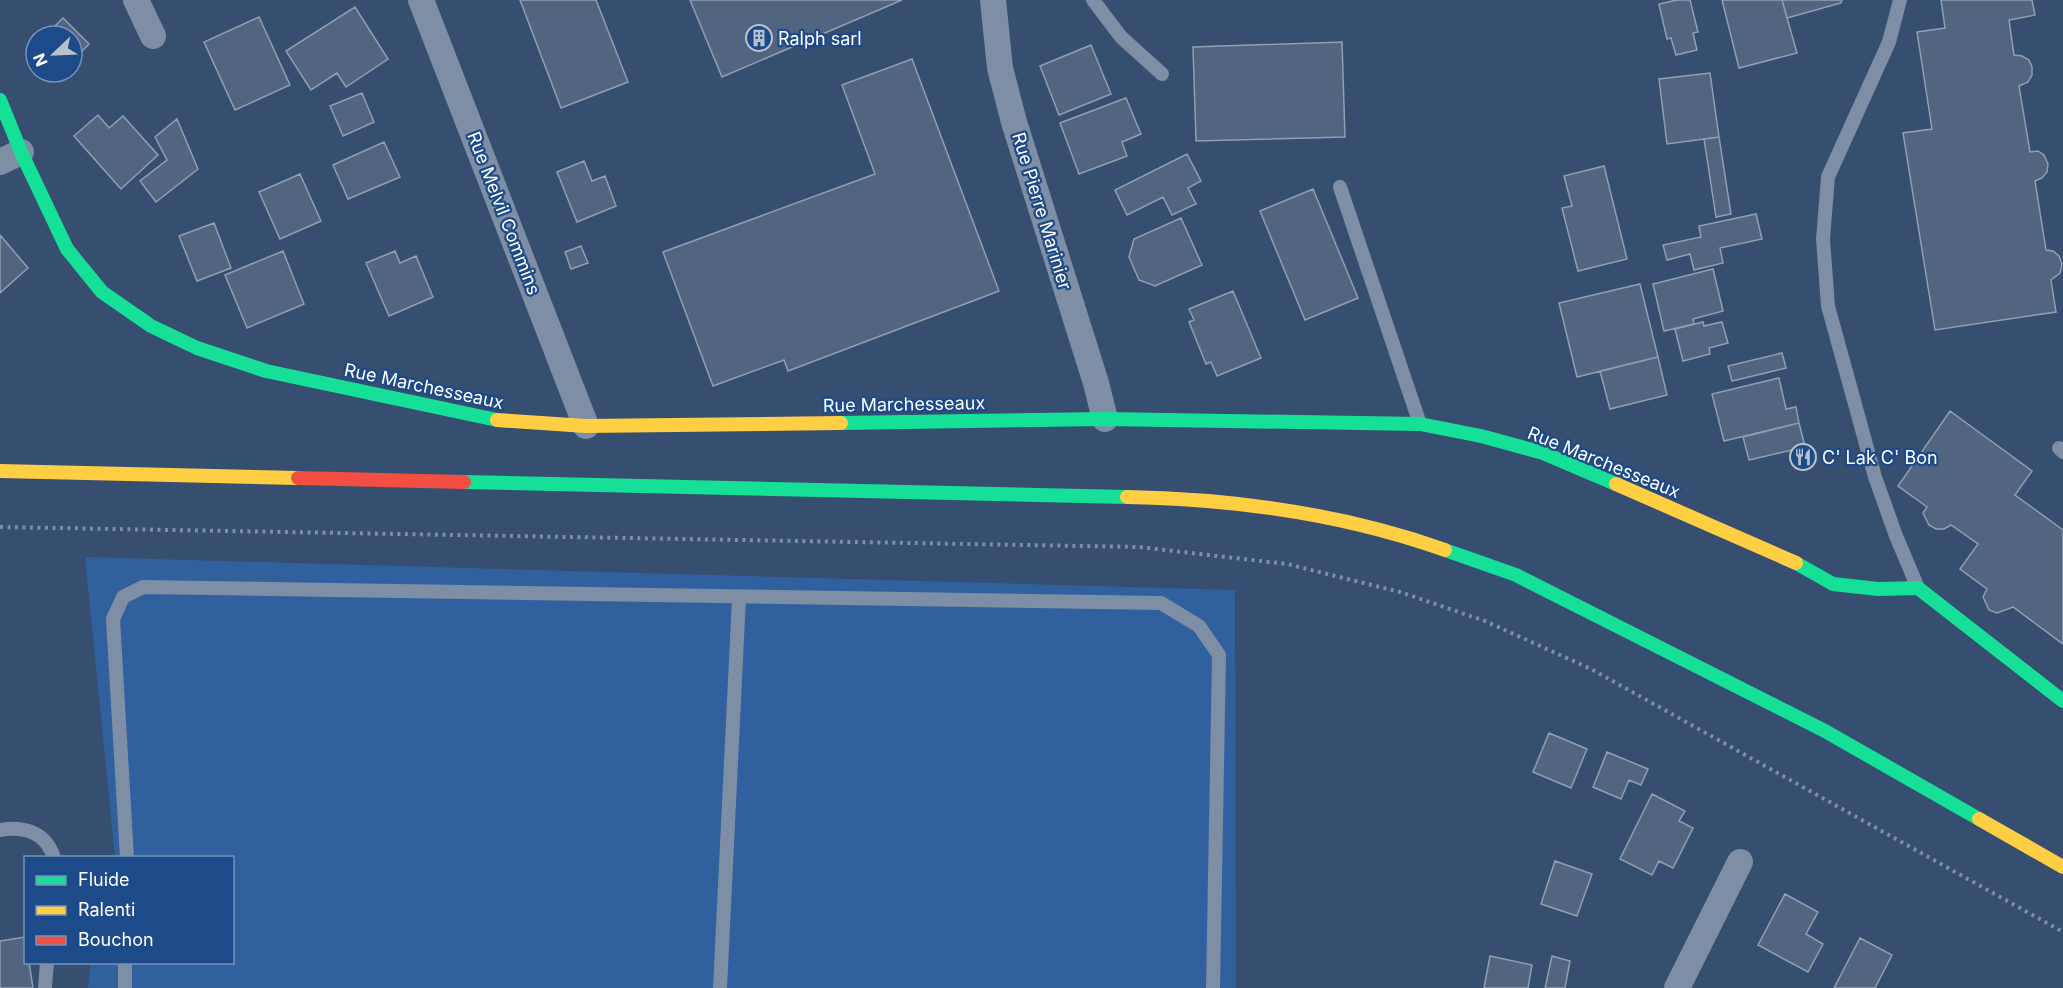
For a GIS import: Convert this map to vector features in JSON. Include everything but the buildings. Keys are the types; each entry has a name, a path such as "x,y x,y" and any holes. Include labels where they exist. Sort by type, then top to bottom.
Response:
{"street":[{"path":"136,0 153,36"},
{"name":"Rue Melvil Commins","path":"421,0 586,426"},
{"name":"Rue Pierre Marinier","path":"993,0 1000,68 1014,122 1096,383 1105,420"},
{"name":"Rue Marchesseaux","path":"0,100 11,157 67,249 102,292 151,326 197,348 266,371 500,421 586,426 1105,420 1420,424 1481,436 1543,453 1785,557 1833,584 1878,589 1918,588"},
{"path":"0,471 1135,497 1252,505 1322,517 1418,540 1516,575 1825,731 2063,867"},
{"path":"1918,588 2063,701"},
{"path":"1677,988 1740,862"}],"lane":[{"path":"1093,0 1121,37 1162,74"},
{"path":"1900,0 1889,42 1828,177 1823,239 1831,318 1875,477 1918,588"},
{"path":"1340,187 1420,424"},
{"path":"127,856 113,619 123,597 143,587 1161,603 1200,626 1219,655 1213,988"},
{"path":"720,988 739,598"},
{"path":"0,830 15,827 31,831 46,841 53,856"},
{"path":"45,987 47,964"},
{"path":"125,964 125,988"}],"shaded area":[{"path":"85,557 1235,590 1236,988 88,988 91,964 234,964 234,856 115,856"}],"traffic: fast":[{"path":"0,100 21,152 67,249 102,292 151,326 197,348 266,371 497,420"},
{"path":"841,423 1105,419 1420,424 1481,436 1543,453 1616,484"},
{"path":"464,482 1127,497"},
{"path":"1445,550 1516,575 1825,731 1979,819"},
{"path":"1796,563 1833,584 1878,589 1918,588 2063,701"}],"traffic: slow":[{"path":"497,420 586,426 841,423"},
{"path":"0,471 298,478"},
{"path":"1616,484 1796,563"},
{"path":"1127,497 1208,501 1288,511 1368,527 1445,550"},
{"path":"1979,819 2063,867"}],"traffic: jam":[{"path":"298,478 464,482"}],"place":[{"name":"Ralph sarl","path":"759,38"},
{"name":"C' Lak C' Bon","path":"1803,457"}]}
